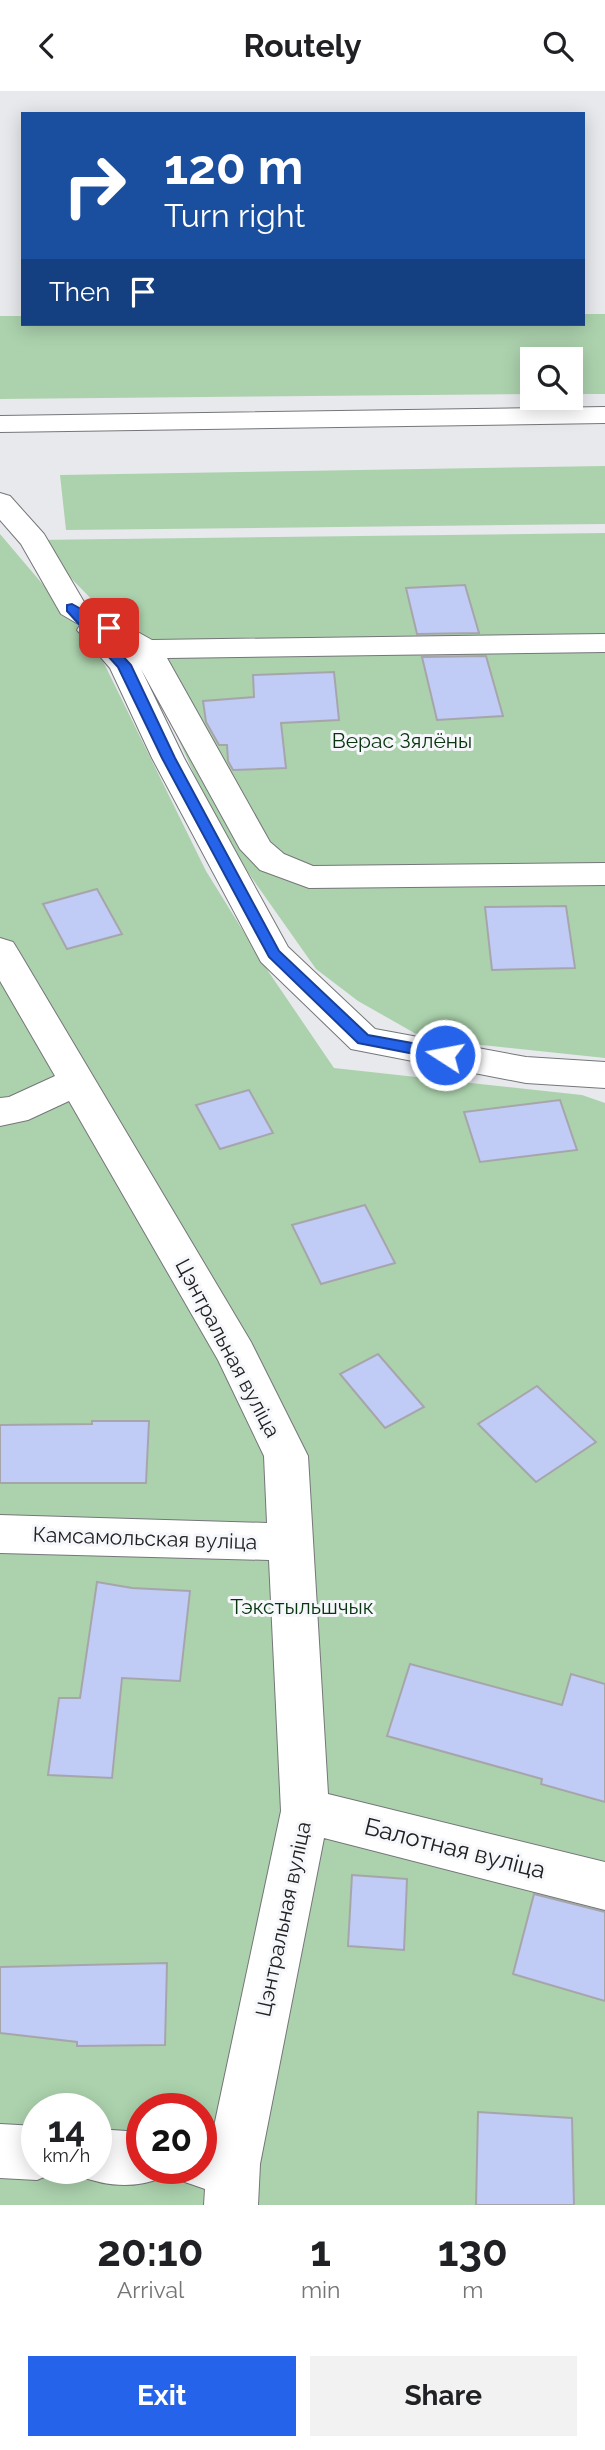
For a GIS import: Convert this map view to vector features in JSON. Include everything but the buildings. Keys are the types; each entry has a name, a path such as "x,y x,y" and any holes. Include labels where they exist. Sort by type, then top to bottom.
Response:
{"street":[{"path":"0,424 605,415"},
{"path":"0,502 34,540 72,608 124,665 168,758 274,954 364,1040 526,1070 605,1075"},
{"path":"72,608 146,649 605,643"},
{"path":"146,649 257,849 272,862 309,877 605,874"},
{"name":"Цэнтральная вуліца","path":"0,950 236,1354 286,1456 305,1811 222,2177"},
{"path":"0,1112 15,1109 77,1082"},
{"name":"Камсамольская вуліца","path":"0,1534 290,1542"},
{"name":"Балотная вуліца","path":"305,1811 605,1886"},
{"path":"0,2151 21,2152"}],"green space":[{"path":"585,314 605,314 605,394 583,394 583,347 520,347 520,394 0,399 0,316 21,316 21,326 585,326"},
{"path":"605,466 605,524 66,530 60,475"},
{"name":"Верас Зялёны","path":"605,533 605,1058 425,1039 358,1001 316,969 221,834 136,645 34,540"},
{"name":"Тэкстыльшчык","path":"0,534 96,647 206,871 268,971 334,1068 582,1095 605,1103 605,2205 0,2205"}],"route":[{"path":"109,628 72,608 124,665 168,758 274,954 364,1040 445,1055"}]}
